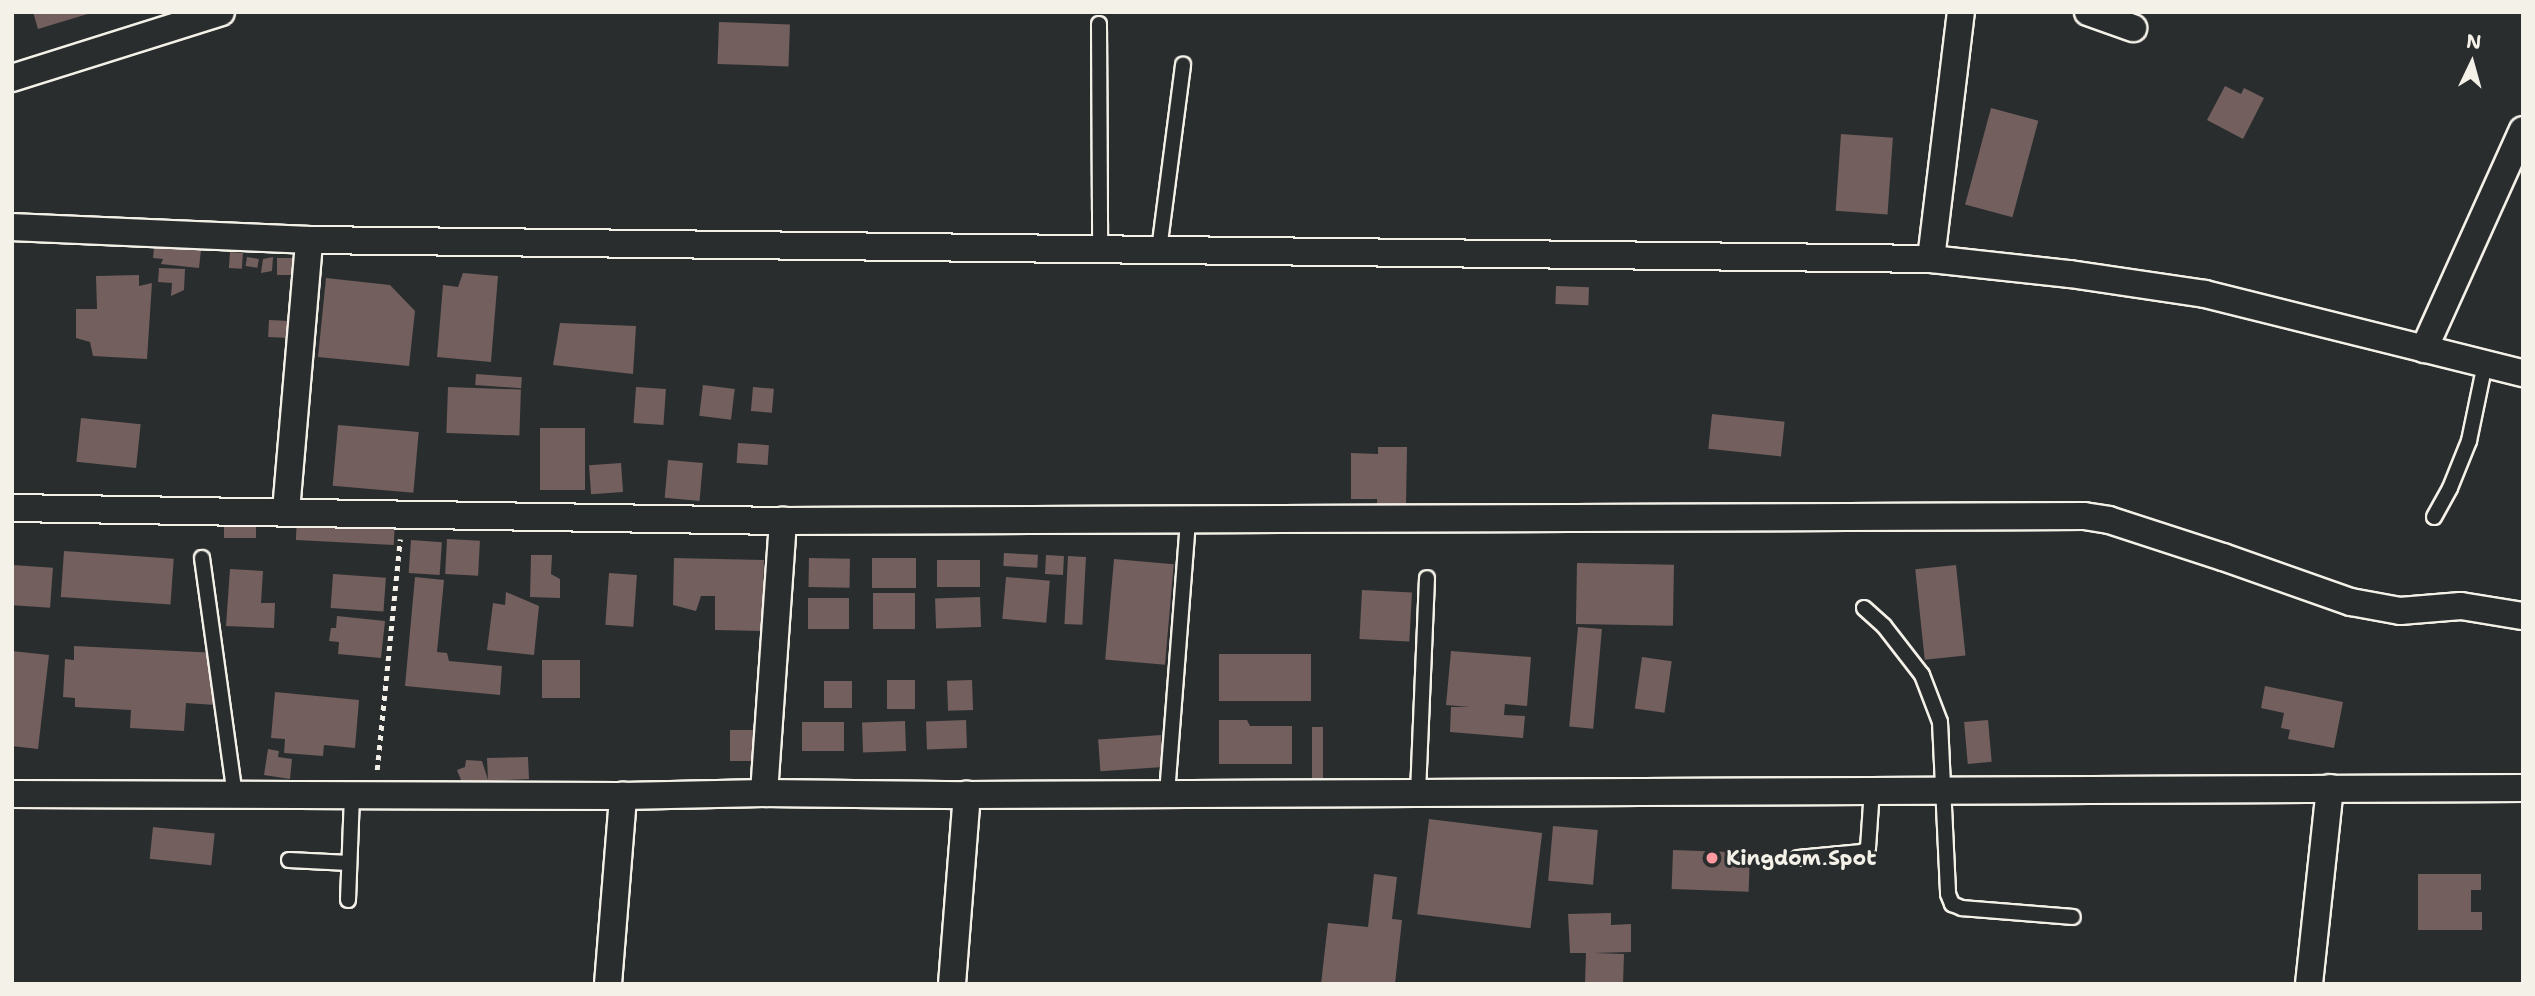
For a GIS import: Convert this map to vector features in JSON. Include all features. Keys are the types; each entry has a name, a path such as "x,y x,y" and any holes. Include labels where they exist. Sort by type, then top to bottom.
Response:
{"street":[{"path":"12,78 221,12"},
{"path":"2088,12 2133,28"},
{"path":"1931,259 1959,13"},
{"path":"2424,349 2523,130"},
{"path":"12,226 309,240 1931,259 2070,274 2205,294 2523,373"},
{"path":"286,511 309,240"},
{"path":"12,508 783,521 2084,516 2109,520 2223,556 2351,602 2400,611 2461,606 2523,616"},
{"path":"764,793 783,521"},
{"path":"2309,984 2330,788"},
{"path":"12,794 623,796 764,793 967,795 2523,788"},
{"path":"952,984 967,795"},
{"path":"608,984 623,796"}],"lane":[{"path":"1099,24 1100,249"},
{"path":"1158,250 1183,65"},
{"path":"2434,517 2450,488 2469,441 2485,363"},
{"path":"1167,794 1188,519"},
{"path":"202,558 235,795"},
{"path":"1418,793 1427,578"},
{"path":"1864,608 1884,626 1922,675 1940,722 1948,894 1952,904 1962,908 2073,916"},
{"path":"1798,858 1862,852 1868,848 1872,790"},
{"path":"348,900 349,863 363,796"},
{"path":"289,860 349,863"}],"path":[{"path":"363,796 403,514"}],"building":[{"path":"33,12 91,12 91,13 38,29"},
{"path":"719,22 790,24 788,66 718,64"},
{"path":"2225,86 2241,94 2244,88 2264,98 2243,139 2207,120"},
{"path":"1991,108 2038,121 2012,217 1965,205"},
{"path":"1841,134 1893,138 1888,214 1836,211"},
{"path":"161,245 201,250 199,268 161,264 163,259 153,258 154,248 160,249"},
{"path":"230,252 243,253 242,269 229,268"},
{"path":"247,257 259,259 257,268 246,266"},
{"path":"273,257 272,271 261,273 263,259"},
{"path":"277,258 297,258 297,275 277,275"},
{"path":"159,268 185,269 184,290 171,296 172,283 158,282"},
{"path":"463,273 498,276 491,362 437,357 443,285 458,287"},
{"path":"139,275 139,286 152,283 147,359 93,356 90,342 76,338 76,309 97,309 96,276"},
{"path":"326,278 390,285 415,311 409,366 318,357"},
{"path":"1556,286 1589,287 1588,305 1555,304"},
{"path":"269,320 290,321 289,338 268,337"},
{"path":"560,323 636,326 633,374 553,365"},
{"path":"476,374 522,377 521,388 475,385"},
{"path":"703,385 735,389 731,420 699,416"},
{"path":"448,387 521,390 519,436 446,433"},
{"path":"636,387 666,389 663,425 633,423"},
{"path":"753,387 774,389 772,413 751,411"},
{"path":"1712,414 1785,422 1781,456 1708,449"},
{"path":"81,418 141,424 136,468 76,462"},
{"path":"338,425 419,432 413,493 333,486"},
{"path":"540,428 585,428 585,490 540,490"},
{"path":"738,443 769,445 768,465 737,463"},
{"path":"1378,447 1407,447 1406,505 1377,504 1377,499 1351,499 1351,453 1378,454"},
{"path":"668,460 703,463 700,501 665,498"},
{"path":"621,463 623,492 591,494 589,465"},
{"path":"224,516 256,516 256,538 224,538"},
{"path":"297,518 395,523 394,545 296,540"},
{"path":"447,539 480,541 478,576 445,574"},
{"path":"411,540 442,542 440,575 409,573"},
{"path":"64,551 174,559 171,605 61,597"},
{"path":"1004,553 1038,555 1037,568 1003,566"},
{"path":"531,555 552,555 551,574 560,579 560,598 530,597"},
{"path":"1046,555 1064,556 1063,575 1045,574"},
{"path":"1068,556 1086,557 1082,625 1064,624"},
{"path":"674,558 764,560 762,631 715,630 715,596 701,596 696,611 673,605"},
{"path":"809,558 850,559 849,588 808,587"},
{"path":"872,558 916,558 916,588 872,588"},
{"path":"1114,559 1174,564 1165,665 1105,660"},
{"path":"937,560 980,560 980,587 937,587"},
{"path":"1577,563 1674,565 1673,626 1576,624"},
{"path":"12,565 53,568 50,608 12,605"},
{"path":"1956,565 1966,656 1925,660 1915,569"},
{"path":"230,569 263,571 261,603 275,603 274,628 226,626"},
{"path":"609,573 637,575 633,627 605,625"},
{"path":"333,574 386,578 383,612 331,608"},
{"path":"415,577 444,580 437,652 447,653 449,661 502,666 500,695 405,686"},
{"path":"1006,577 1050,581 1046,623 1002,619"},
{"path":"1362,590 1412,593 1409,642 1359,639"},
{"path":"506,592 539,606 534,655 487,650 493,603 505,605"},
{"path":"873,593 915,593 915,629 873,629"},
{"path":"980,597 981,627 936,629 935,599"},
{"path":"808,598 849,598 849,629 808,629"},
{"path":"337,616 385,621 381,658 338,654 339,642 329,641 331,628 336,628"},
{"path":"1578,627 1602,629 1593,729 1569,727"},
{"path":"74,646 218,653 215,705 186,703 184,731 130,728 131,710 75,707 75,698 63,697 65,659 74,660"},
{"path":"12,651 49,655 38,749 12,746"},
{"path":"1451,651 1531,657 1527,706 1505,704 1504,715 1525,716 1523,738 1450,732 1451,707 1470,707 1446,705"},
{"path":"1219,654 1311,654 1311,701 1219,701"},
{"path":"1642,657 1672,661 1664,713 1635,708"},
{"path":"542,660 580,660 580,698 542,698"},
{"path":"887,680 915,680 915,709 887,709"},
{"path":"972,680 973,710 948,711 947,681"},
{"path":"824,681 852,681 852,708 824,708"},
{"path":"2265,686 2343,702 2334,748 2288,739 2290,730 2281,728 2284,713 2261,708"},
{"path":"275,692 359,700 355,748 324,745 323,756 284,753 285,739 271,738"},
{"path":"966,720 967,748 927,749 926,721"},
{"path":"1219,720 1247,720 1250,726 1292,726 1292,764 1219,764"},
{"path":"1988,720 1992,762 1968,764 1964,722"},
{"path":"905,721 906,751 863,752 862,723"},
{"path":"802,722 844,722 844,751 802,751"},
{"path":"1312,727 1323,727 1323,778 1312,778"},
{"path":"730,730 755,730 755,761 730,761"},
{"path":"1161,735 1163,767 1100,771 1098,739"},
{"path":"268,749 279,751 278,757 292,759 290,779 264,775"},
{"path":"528,757 529,779 488,781 490,787 463,785 457,770 465,767 466,760 482,761 488,780 487,758"},
{"path":"1429,819 1542,833 1530,928 1417,914"},
{"path":"1553,826 1598,830 1593,885 1548,881"},
{"path":"153,827 215,833 211,865 150,859"},
{"path":"1673,850 1750,853 1749,892 1672,889"},
{"path":"1374,874 1397,877 1392,919 1402,920 1395,984 1321,984 1328,923 1368,927"},
{"path":"2418,874 2481,874 2481,890 2471,890 2471,912 2482,912 2482,930 2418,930"},
{"path":"1611,913 1611,925 1631,924 1631,952 1593,953 1624,954 1623,984 1585,984 1586,953 1570,953 1568,914"}],"place":[{"name":"Kingdom Spot","path":"1712,858"}]}
